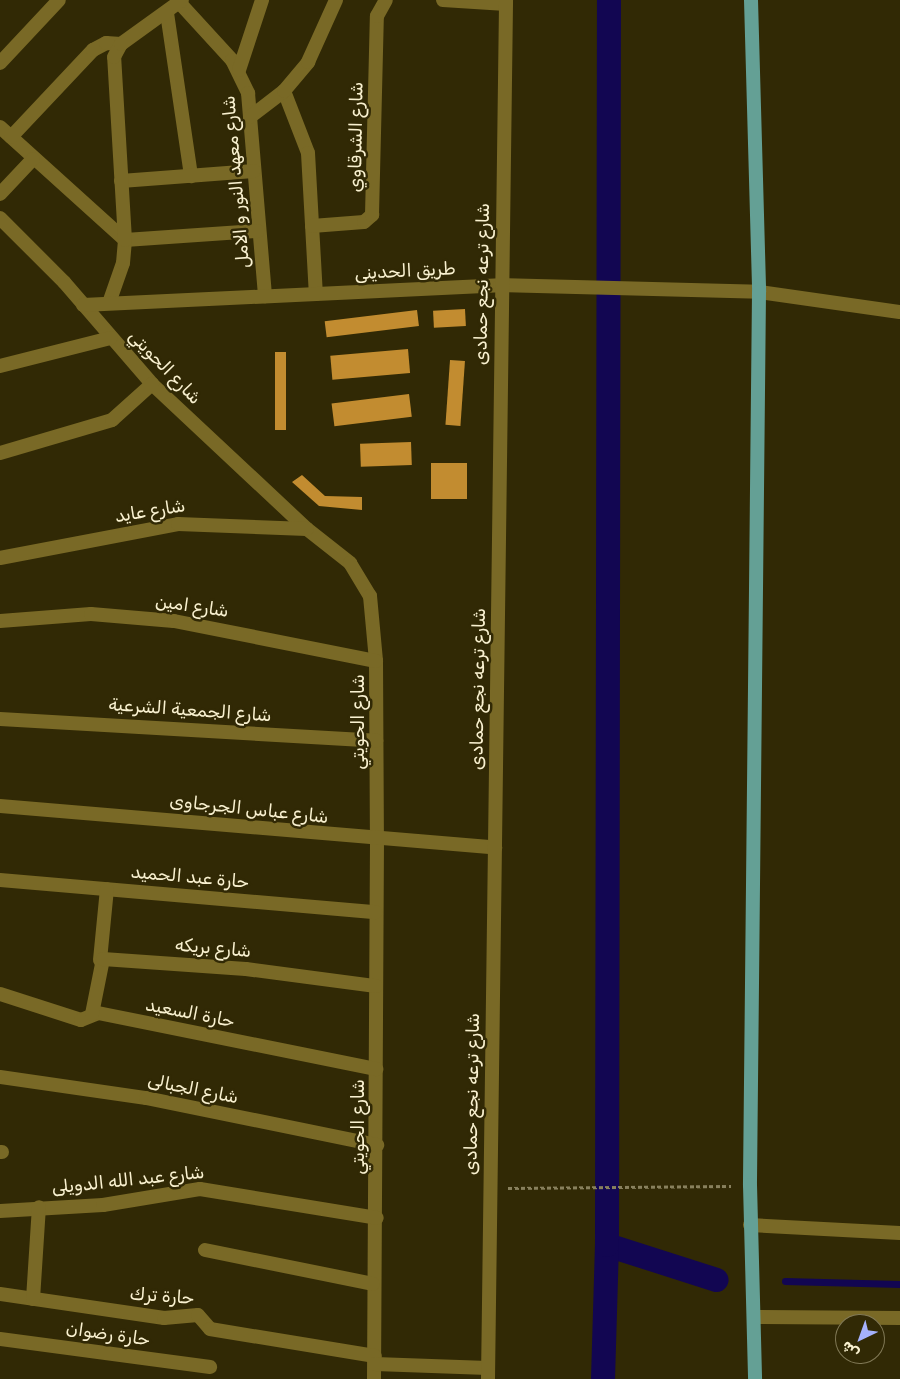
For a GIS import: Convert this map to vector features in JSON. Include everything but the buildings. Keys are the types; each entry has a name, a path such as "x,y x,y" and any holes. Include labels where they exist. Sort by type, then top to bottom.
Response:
{"main road":[{"path":"750,0 759,292 750,1226 755,1379"}],"street":[{"path":"0,63 59,0"},
{"path":"239,70 262,0"},
{"path":"250,117 284,90 318,47 336,0"},
{"name":"شارع الشرقاوي","path":"312,226 364,222 372,216 377,16 386,0"},
{"path":"443,0 506,2"},
{"path":"109,303 123,262 125,240 112,65 121,44 167,13 180,1"},
{"name":"شارع معهد النور و الامل","path":"180,1 239,70 248,93 258,231 265,296"},
{"name":"شارع ترعه نجع حمادى","path":"488,1373 500,285 506,2"},
{"path":"167,13 191,176"},
{"path":"11,137 93,50 106,44 121,44"},
{"path":"284,90 308,153 316,294"},
{"path":"0,126 33,159 125,240 258,231"},
{"path":"0,194 33,159"},
{"path":"121,181 254,171"},
{"name":"شارع الحويتي","path":"0,218 83,305 152,384 307,529 344,558 367,588 376,661 377,1218 373,1284 374,1379"},
{"name":"طريق الحدينى","path":"83,305 545,284 706,288 759,292 900,312"},
{"path":"0,366 110,338"},
{"path":"0,453 112,420 152,384"},
{"name":"شارع عايد","path":"0,558 178,524 240,523 307,529"},
{"name":"شارع امين","path":"0,620 91,614 174,621 376,661"},
{"name":"شارع الجمعية الشرعية","path":"0,719 376,741"},
{"name":"شارع عباس الجرجاوى","path":"0,806 377,841 495,848"},
{"name":"حارة عبد الحميد","path":"0,880 376,912"},
{"path":"92,1014 100,960 107,889"},
{"name":"شارع بريكه","path":"100,960 236,968 376,986"},
{"name":"حارة السعيد","path":"0,994 78,1019 92,1014 376,1069"},
{"name":"شارع الجبالى","path":"0,1077 146,1098 377,1145"},
{"name":"شارع عبد الله الدويلى","path":"0,1211 39,1207 111,1204 200,1189 377,1218"},
{"path":"33,1299 39,1207"},
{"path":"750,1226 900,1233"},
{"path":"205,1250 373,1284"},
{"name":"حارة ترك","path":"0,1294 164,1318 198,1315 210,1329 375,1360"},
{"path":"754,1317 900,1318"},
{"name":"حارة رضوان","path":"0,1339 210,1367"},
{"path":"375,1360 488,1373"}],"path":[{"path":"527,1188 715,1186"}],"waterway":[{"path":"603,1379 607,1245 609,0"},
{"path":"607,1245 717,1280"},
{"path":"785,1281 900,1284"}]}
